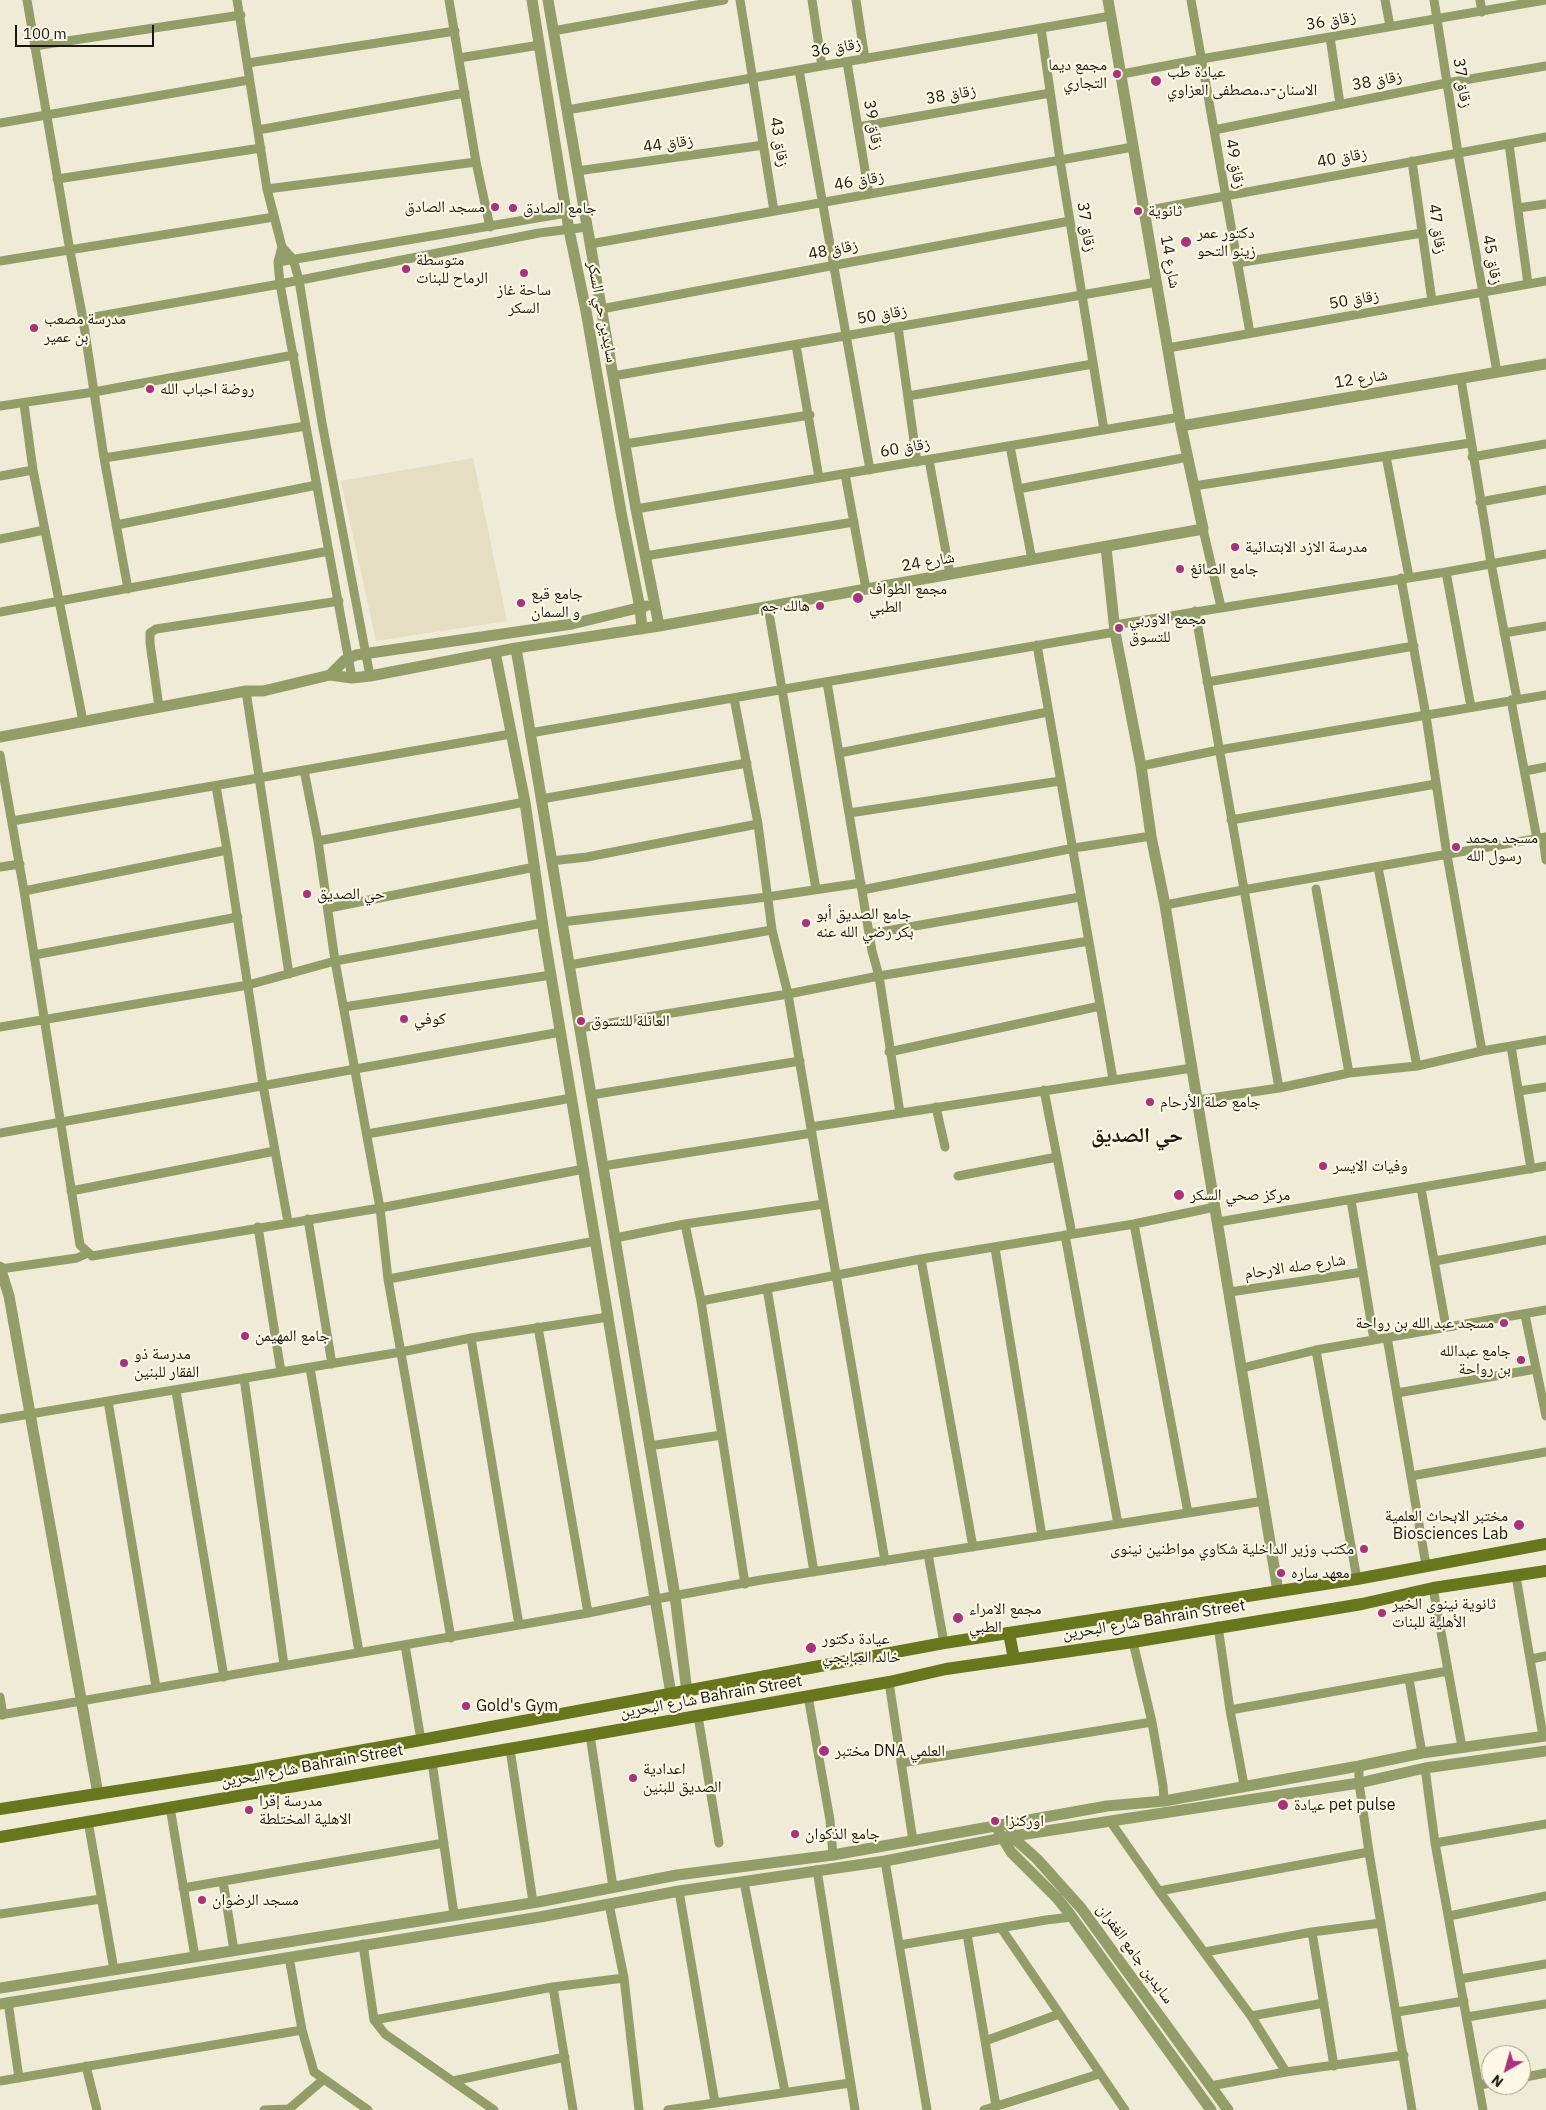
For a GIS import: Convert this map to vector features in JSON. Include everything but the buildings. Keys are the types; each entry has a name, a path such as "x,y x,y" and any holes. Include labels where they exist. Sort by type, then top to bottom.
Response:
{"main road":[{"name":"شارع البحرين Bahrain Street","path":"0,1809 251,1770 687,1692 944,1643 1358,1579 1546,1544"},
{"name":"شارع البحرين Bahrain Street","path":"0,1837 698,1716 889,1682 946,1669 1133,1642 1218,1626 1362,1604 1433,1588 1546,1571"},
{"path":"1009,1633 1014,1659"},
{"path":"251,1770 256,1792"}],"street":[{"path":"27,0 83,319 104,458 128,588"},
{"path":"238,0 249,80 268,189 282,247 293,259 299,280 322,424 370,676"},
{"path":"450,0 476,162 490,227"},
{"name":"سايدين حي السكر","path":"532,0 569,230 586,311 621,512 640,608 642,629"},
{"name":"سايدين حي السكر","path":"548,0 658,626"},
{"path":"553,31 724,0"},
{"name":"زقاق 43","path":"740,0 774,211"},
{"path":"812,0 822,66"},
{"path":"856,0 865,58"},
{"name":"شارع 14","path":"1108,0 1181,421 1203,529"},
{"name":"زقاق 49","path":"1191,0 1250,333"},
{"path":"1385,0 1390,26"},
{"name":"زقاق 37","path":"1434,0 1458,153"},
{"path":"1480,0 1482,12"},
{"name":"زقاق 36","path":"1122,74 1330,36 1546,0"},
{"path":"34,46 241,15"},
{"name":"زقاق 36","path":"566,110 1111,16"},
{"name":"زقاق 37","path":"1041,28 1060,160 1104,430"},
{"path":"248,63 455,31"},
{"path":"1330,36 1340,104"},
{"path":"460,58 540,45"},
{"name":"زقاق 39","path":"847,62 869,194"},
{"name":"زقاق 38","path":"1214,130 1447,83 1546,66"},
{"path":"799,70 870,470"},
{"path":"0,124 249,80"},
{"path":"258,130 465,93"},
{"name":"زقاق 38","path":"858,127 1050,93"},
{"name":"زقاق 40","path":"1144,211 1225,194 1546,136"},
{"path":"1509,144 1528,284"},
{"name":"زقاق 44","path":"577,171 764,145"},
{"name":"زقاق 46","path":"590,244 1133,147"},
{"path":"57,179 261,148"},
{"name":"زقاق 45","path":"1458,153 1497,372"},
{"name":"زقاق 47","path":"1412,161 1432,301"},
{"path":"268,189 476,162"},
{"path":"1518,208 1546,204"},
{"path":"278,262 584,210"},
{"path":"0,262 274,217"},
{"name":"زقاق 48","path":"601,309 1070,221"},
{"path":"83,319 280,284 539,233 587,227"},
{"path":"1237,264 1422,232"},
{"path":"282,247 278,262 280,284 352,678"},
{"name":"زقاق 50","path":"1168,348 1546,281"},
{"name":"زقاق 50","path":"613,376 1157,282"},
{"path":"898,327 917,462"},
{"path":"796,344 810,415 819,478"},
{"path":"0,406 24,404 94,392 294,355"},
{"path":"908,396 1093,364"},
{"name":"شارع 12","path":"1181,421 1461,379 1546,364"},
{"path":"1461,379 1472,457 1504,633 1525,771 1546,860"},
{"path":"24,404 33,470 83,721"},
{"path":"625,444 810,415"},
{"name":"زقاق 60","path":"636,509 1104,430 1181,421"},
{"path":"104,458 306,426"},
{"path":"1194,486 1470,443"},
{"path":"1472,457 1546,444"},
{"path":"1010,446 1032,560"},
{"path":"1386,456 1447,855 1482,1051"},
{"path":"1018,489 1188,457"},
{"path":"929,460 950,574"},
{"path":"0,476 33,470"},
{"path":"845,474 866,589"},
{"path":"116,525 317,485"},
{"path":"1480,502 1546,490"},
{"path":"645,556 854,522"},
{"path":"1203,529 1221,607"},
{"name":"شارع 24","path":"330,675 352,678 370,676 516,648 642,629 1203,529"},
{"path":"0,539 45,530"},
{"path":"1106,547 1115,628 1141,766 1151,836 1165,906 1198,1100 1278,1592"},
{"path":"0,612 330,551"},
{"path":"530,733 1037,645 1221,607 1446,572 1546,554"},
{"path":"1446,572 1471,707"},
{"path":"159,707 150,643 150,633 156,629 338,601"},
{"path":"0,736 246,691 263,691 330,675 348,657 365,653 572,624 654,604"},
{"path":"768,607 816,889"},
{"path":"1195,612 1279,1088"},
{"path":"1504,633 1546,626"},
{"path":"1037,645 1113,1079"},
{"path":"1207,682 1414,646"},
{"path":"516,648 675,1596 687,1692"},
{"path":"495,652 525,802 551,976 671,1694"},
{"path":"500,680 521,676"},
{"path":"826,682 869,934 879,976 889,1052 900,1112"},
{"path":"246,691 289,974"},
{"path":"1141,766 1219,750 1546,695"},
{"path":"734,698 758,824 772,930 788,994 800,1061 885,1561"},
{"path":"839,753 1048,712"},
{"path":"12,821 511,734"},
{"path":"0,755 20,864 62,1121 80,1245 92,1256 380,1208 584,1169"},
{"path":"541,799 747,763"},
{"path":"1525,771 1546,767"},
{"path":"304,770 329,908 335,961 380,1208 388,1279 450,1638"},
{"path":"849,812 1060,781"},
{"path":"1231,820 1436,784"},
{"path":"216,786 263,1085 288,1222"},
{"path":"318,841 525,802"},
{"path":"552,861 587,857 758,824"},
{"path":"562,922 767,897 816,889 861,886 1151,836"},
{"path":"1165,906 1244,890 1542,838"},
{"path":"24,891 227,850"},
{"path":"0,867 20,864"},
{"path":"329,908 535,867"},
{"path":"1378,867 1417,1066"},
{"path":"1316,889 1348,1073"},
{"path":"869,934 1080,897"},
{"path":"34,955 238,917"},
{"path":"0,1027 45,1021 248,984 335,961 543,923"},
{"path":"569,965 772,930"},
{"path":"580,1028 788,994 879,976 1089,941"},
{"path":"344,1007 551,976"},
{"path":"556,1005 575,1003"},
{"path":"889,1052 1100,1006"},
{"path":"0,1133 561,1032"},
{"path":"1198,1100 1279,1088 1348,1073 1417,1066 1482,1051 1546,1040"},
{"path":"1512,1046 1531,1169"},
{"path":"591,1095 800,1061"},
{"path":"603,1166 811,1130 900,1112 1192,1068"},
{"path":"1518,1091 1546,1087"},
{"path":"1044,1090 1057,1157 1068,1234 1118,1524"},
{"path":"367,1134 572,1098"},
{"path":"936,1107 945,1147"},
{"path":"71,1192 275,1151"},
{"path":"958,1176 1057,1157"},
{"path":"1218,1222 1546,1166"},
{"path":"1421,1188 1446,1327"},
{"path":"1351,1200 1374,1340"},
{"path":"615,1238 685,1224 824,1204"},
{"path":"701,1301 921,1259 1134,1224 1215,1207"},
{"path":"308,1219 332,1364"},
{"path":"685,1224 701,1301 745,1584"},
{"path":"1134,1224 1188,1513"},
{"path":"258,1227 281,1372"},
{"path":"1435,1261 1546,1240"},
{"path":"388,1279 596,1241"},
{"path":"995,1248 1042,1536"},
{"path":"88,1253 77,1258 0,1268 9,1296 80,1702 98,1794"},
{"path":"921,1259 973,1547"},
{"name":"شارع صله الارحام","path":"1230,1292 1363,1272"},
{"path":"767,1288 814,1572"},
{"path":"1242,1368 1316,1350 1546,1310"},
{"path":"1525,1315 1546,1416"},
{"path":"0,1419 310,1368 471,1338 608,1317"},
{"path":"538,1327 588,1613"},
{"path":"1387,1337 1426,1566"},
{"path":"471,1338 519,1625"},
{"path":"1316,1350 1358,1579"},
{"path":"310,1368 359,1652"},
{"path":"1397,1393 1536,1369"},
{"path":"244,1378 284,1665"},
{"path":"176,1391 224,1676"},
{"path":"108,1401 156,1688"},
{"path":"649,1446 722,1435"},
{"path":"1411,1476 1546,1452"},
{"path":"0,1697 2,1715 359,1652 450,1638 656,1599 814,1572 1264,1501"},
{"path":"928,1554 944,1643"},
{"path":"0,1988 59,1980 533,1902 677,1876 833,1855 1108,1806 1164,1800 1303,1776 1422,1753 1544,1736 1516,1576"},
{"path":"1433,1588 1462,1747"},
{"path":"1218,1626 1230,1710 1244,1785"},
{"path":"1133,1642 1152,1722 1164,1800"},
{"path":"405,1645 421,1740"},
{"path":"1531,1659 1546,1656"},
{"path":"1230,1710 1448,1671"},
{"path":"1409,1679 1422,1753"},
{"path":"889,1682 913,1841"},
{"path":"808,1696 830,1820 833,1855"},
{"path":"698,1716 719,1843"},
{"path":"901,1763 1152,1722"},
{"path":"590,1735 613,1887"},
{"path":"510,1749 533,1902"},
{"path":"19,2078 4,2003 540,1917 679,1890 886,1860 1007,1837 1359,1783 1425,1768 1546,1751"},
{"path":"432,1762 454,1914"},
{"path":"1359,1766 1359,1783 1369,1852 1412,2110"},
{"path":"1425,1768 1435,1843 1483,2110"},
{"path":"1303,1776 1305,1791"},
{"path":"170,1807 195,1957"},
{"path":"88,1821 114,1970"},
{"path":"1110,1821 1159,1892 1251,2016 1286,2072"},
{"name":"سايدين جامع الغفران","path":"1004,1824 1010,1852 1057,1898 1211,2110"},
{"path":"1435,1843 1546,1824"},
{"name":"سايدين جامع الغفران","path":"1007,1837 1037,1859 1081,1908 1228,2110"},
{"path":"183,1888 444,1843"},
{"path":"1159,1892 1369,1852"},
{"path":"886,1860 926,2110"},
{"path":"780,1862 782,1876"},
{"path":"817,1870 855,2110"},
{"path":"223,1881 234,1951"},
{"path":"744,1882 785,2092"},
{"path":"679,1890 715,2103"},
{"path":"1448,1916 1546,1896"},
{"path":"0,1914 101,1899"},
{"path":"610,1904 624,1978 639,2110"},
{"path":"900,1945 1046,1920 1072,1918"},
{"path":"1205,1952 1312,1932 1381,1923"},
{"path":"1001,1928 1125,2110"},
{"path":"1312,1932 1334,2066"},
{"path":"967,1934 996,2106"},
{"path":"363,1944 374,2020 385,2034 494,2110"},
{"path":"290,1956 302,2030 314,2072 368,2110"},
{"path":"1460,1978 1546,1964"},
{"path":"374,2020 553,1987 624,1978"},
{"path":"59,1980 62,1995"},
{"path":"553,1987 573,2110"},
{"path":"1397,2012 1464,2001"},
{"path":"1251,2016 1324,2004"},
{"path":"1467,2017 1546,2004"},
{"path":"985,2041 1058,2014"},
{"path":"0,2081 302,2030"},
{"path":"1210,2086 1286,2072 1404,2055"},
{"path":"453,2081 565,2056"},
{"path":"86,2066 97,2110"},
{"path":"984,2110 1099,2074"},
{"path":"1531,2076 1546,2074"},
{"path":"264,2110 288,2109 324,2079"},
{"path":"668,2110 850,2082"},
{"path":"476,2110 482,2102"}],"shaded area":[{"path":"473,458 507,621 376,641 341,481"}],"place":[{"name":"مجمع ديما التجاري","path":"1117,74"},
{"name":"عيادة طب الاسنان-د.مصطفى العزاوي","path":"1156,81"},
{"name":"مسجد الصادق","path":"495,207"},
{"name":"جامع الصادق","path":"513,208"},
{"name":"ثانوية","path":"1138,211"},
{"name":"دكتور عمر زينو التحو","path":"1186,242"},
{"name":"متوسطة الرماح للبنات","path":"406,269"},
{"name":"ساحة غاز السكر","path":"524,273"},
{"name":"مدرسة مصعب بن عمير","path":"34,328"},
{"name":"روضة احباب الله","path":"150,389"},
{"name":"مدرسة الازد الابتدائية","path":"1235,547"},
{"name":"جامع الصائغ","path":"1180,569"},
{"name":"مجمع الطواف الطبي","path":"858,598"},
{"name":"جامع قبع و السمان","path":"521,603"},
{"name":"هالك جم","path":"820,606"},
{"name":"مجمع الاوربي للتسوق","path":"1119,628"},
{"name":"مسجد محمد رسول الله","path":"1456,847"},
{"name":"حي الصديق","path":"307,894"},
{"name":"جامع الصديق أبو بكر رضي الله عنه","path":"806,923"},
{"name":"كوفي","path":"404,1019"},
{"name":"العائلة للتسوق","path":"581,1021"},
{"name":"جامع صلة الأرحام","path":"1150,1102"},
{"name":"وفيات الايسر","path":"1323,1166"},
{"name":"مركز صحي السكر","path":"1179,1195"},
{"name":"مسجد عبد الله بن رواحة","path":"1504,1323"},
{"name":"جامع المهيمن","path":"245,1336"},
{"name":"جامع عبدالله بن رواحة","path":"1521,1360"},
{"name":"مدرسة ذو الفقار للبنين","path":"124,1363"},
{"name":"مختبر الابحاث العلمية Biosciences Lab","path":"1519,1525"},
{"name":"مكتب وزير الداخلية شكاوي مواطنين نينوى","path":"1364,1549"},
{"name":"معهد ساره","path":"1281,1573"},
{"name":"ثانوية نينوى الخير الأهلية للبنات","path":"1382,1613"},
{"name":"مجمع الامراء الطبي","path":"958,1618"},
{"name":"عيادة دكتور خالد العبايجي","path":"811,1648"},
{"name":"Gold's Gym","path":"466,1706"},
{"name":"مختبر DNA العلمي","path":"824,1751"},
{"name":"اعدادية الصديق للبنين","path":"633,1778"},
{"name":"عيادة pet pulse","path":"1283,1805"},
{"name":"مدرسة إقرا الاهلية المختلطة","path":"249,1810"},
{"name":"اوركنزا","path":"995,1821"},
{"name":"جامع الذكوان","path":"795,1834"},
{"name":"مسجد الرضوان","path":"202,1900"}],"district":[{"name":"حي الصديق","path":"1137,1136"}]}
